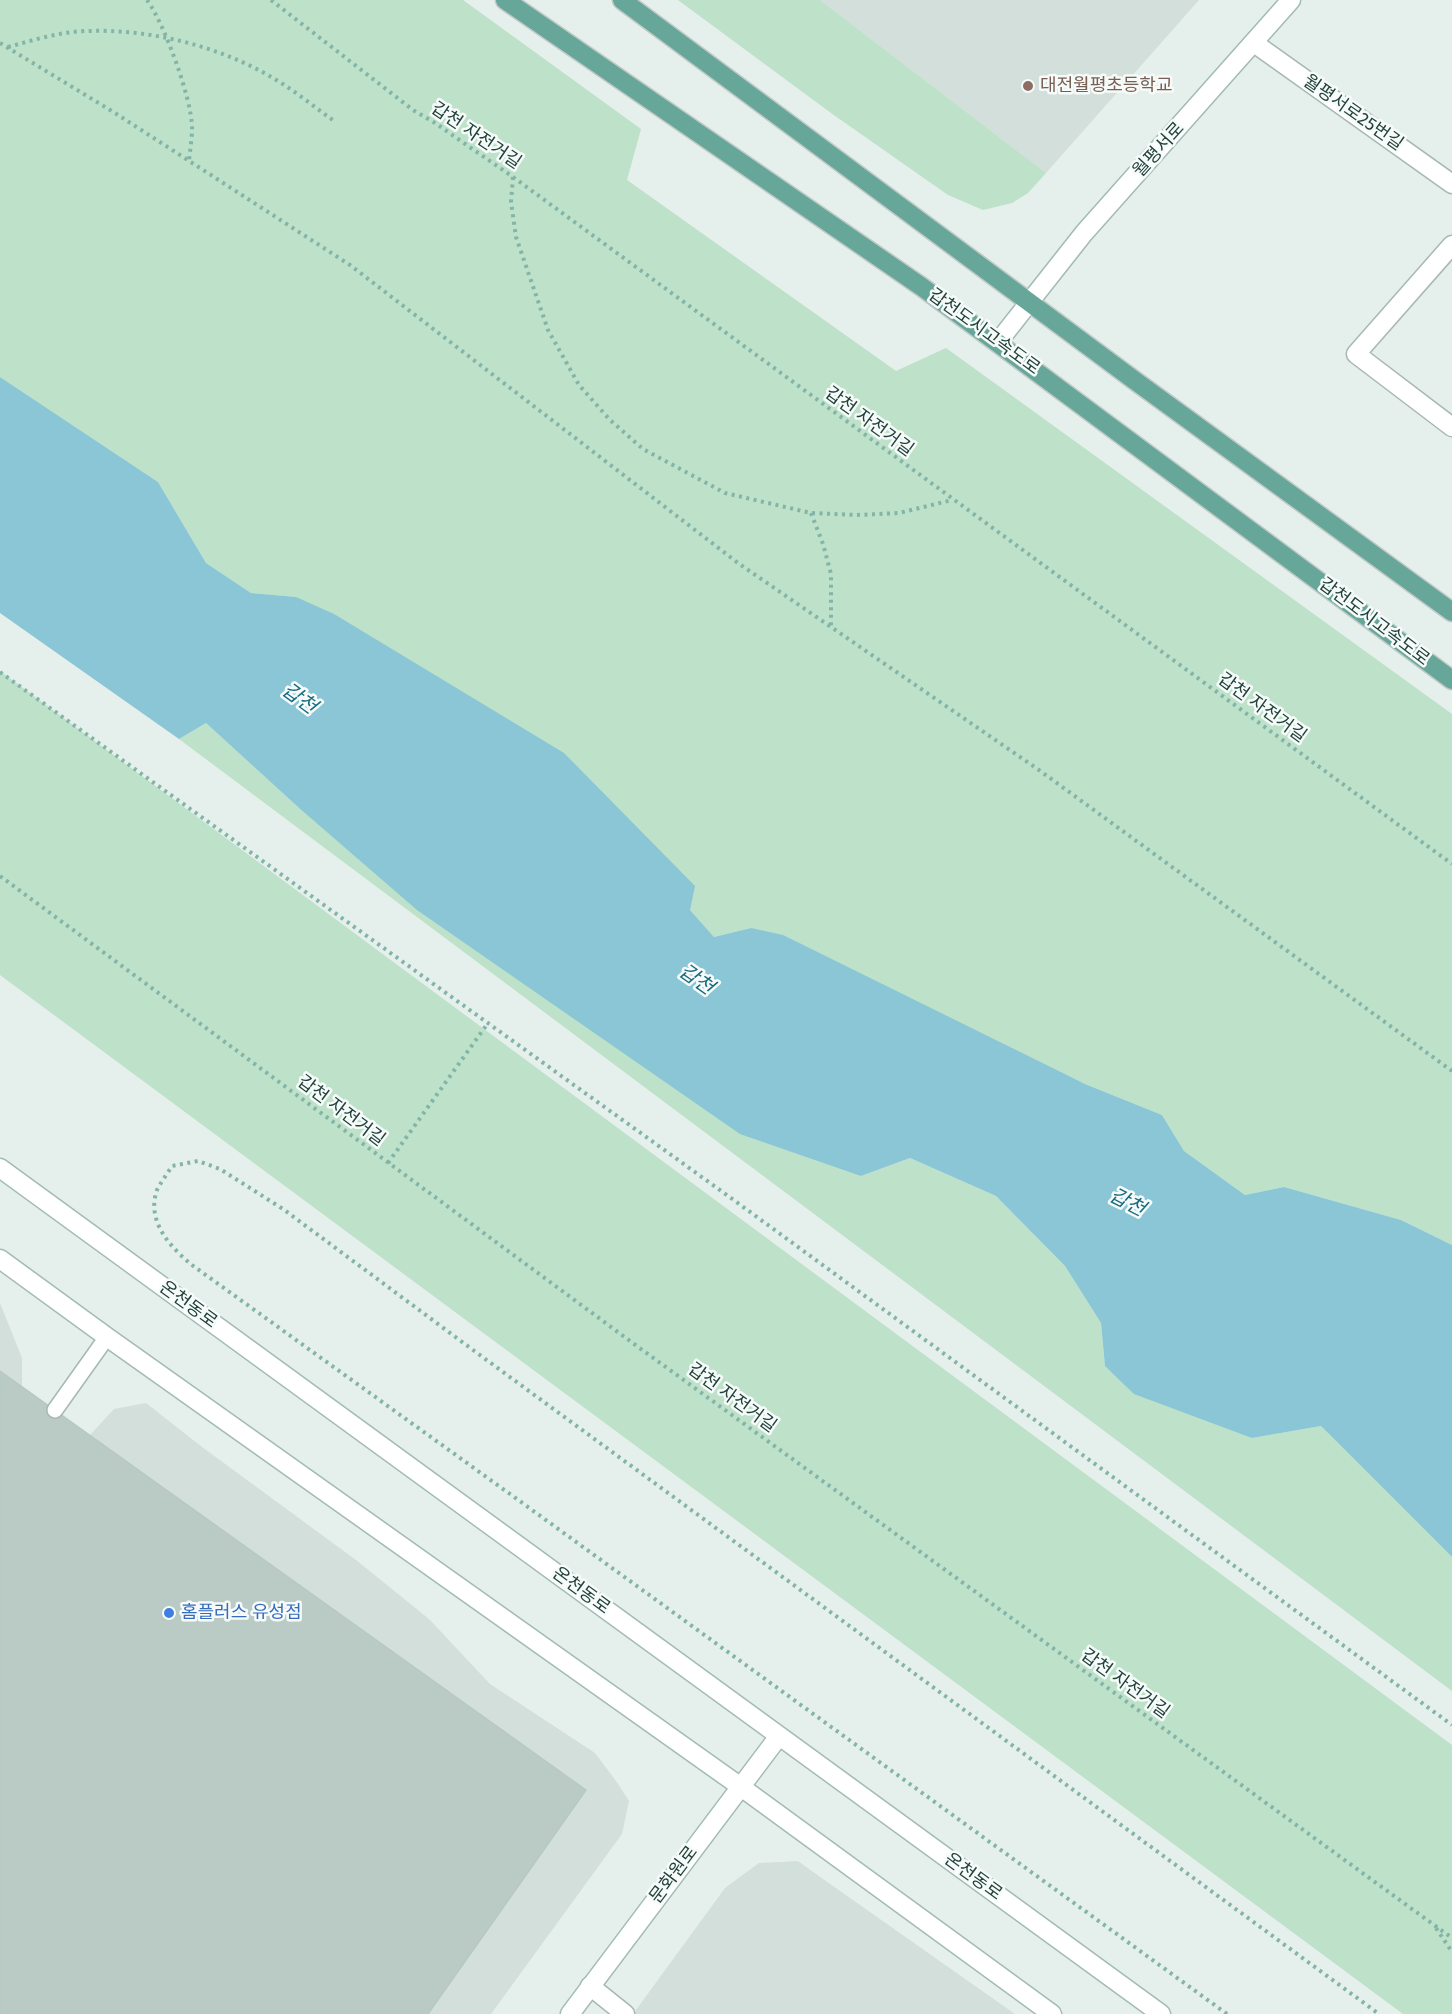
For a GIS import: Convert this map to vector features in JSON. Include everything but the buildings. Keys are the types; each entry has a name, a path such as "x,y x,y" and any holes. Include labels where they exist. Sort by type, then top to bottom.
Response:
{"main road":[{"name":"갑천도시고속도로","path":"505,0 922,287 1452,680"},
{"path":"622,0 1452,612"},
{"name":"월평서로","path":"998,342 1084,233 1292,0"},
{"name":"월평서로25번길","path":"1254,43 1452,183"},
{"path":"1452,245 1356,354 1452,427"},
{"name":"온천동로","path":"0,1168 1161,2014"},
{"path":"0,1259 741,1787 1052,2014"},
{"name":"문화원로","path":"570,2014 779,1736"},
{"path":"590,1986 625,2014"}],"lane":[{"path":"55,1410 107,1337"}],"path":[{"path":"147,0 166,39 186,92 192,126 189,162"},
{"name":"갑천 자전거길","path":"272,0 413,110 513,177 1452,864"},
{"path":"7,47 49,36 87,31 122,32 166,39 231,57 266,74 334,122"},
{"path":"0,43 116,113 350,265 738,563 1039,770 1452,1071"},
{"path":"513,177 512,202 516,237 548,330 579,385 610,420 642,449 725,494 811,513 857,515 899,513 953,500"},
{"path":"811,513 831,574 831,627"},
{"path":"0,672 731,1198 1452,1725"},
{"name":"갑천 자전거길","path":"0,876 650,1355 1452,1938"},
{"path":"388,1162 488,1023"},
{"path":"1227,2014 172,1249 159,1227 153,1206 158,1189 172,1166 198,1161 220,1169 283,1209 1379,2014"},
{"path":"1434,1925 1452,1952"}],"shaded area":[{"name":"대전월평초등학교","path":"820,0 1199,0 1046,173"},
{"name":"홈플러스 유성점","path":"0,1303 22,1358 22,1386 90,1435 114,1409 146,1403 356,1560 429,1619 490,1684 595,1753 616,1781 629,1801 622,1834 491,2014 0,2014"},
{"path":"798,1861 1015,2014 633,2014 725,1888 759,1863"}],"green space":[{"path":"0,0 463,0 641,129 627,180 896,371 946,348 1452,714 1452,1245 1401,1220 1284,1187 1245,1195 1184,1151 1162,1115 1085,1084 751,928 714,937 690,910 296,597 251,593 206,563 158,482 0,377"},
{"path":"678,0 820,0 1046,173 1028,193 1012,203 983,210 948,195 831,113"},
{"path":"0,671 1452,1745 1452,2014 1403,2014 0,975"},
{"path":"206,723 298,807 861,1176 910,1158 996,1196 1065,1266 1101,1323 1105,1366 1252,1438 1321,1426 1452,1557 1452,1691 179,739"}],"water":[{"name":"갑천","path":"0,377 158,482 206,563 251,593 296,597 334,614 564,753 695,886 690,910 714,937 751,928 783,935 1085,1084 1162,1115 1184,1151 1245,1195 1284,1187 1401,1220 1452,1245 1452,1557 1321,1426 1252,1438 1134,1394 1105,1366 1101,1323 1065,1266 996,1196 910,1158 861,1176 740,1134 417,910 298,807 206,723 179,739 0,613"}],"place":[{"name":"대전월평초등학교","path":"1028,86"},
{"name":"홈플러스 유성점","path":"169,1613"}]}
